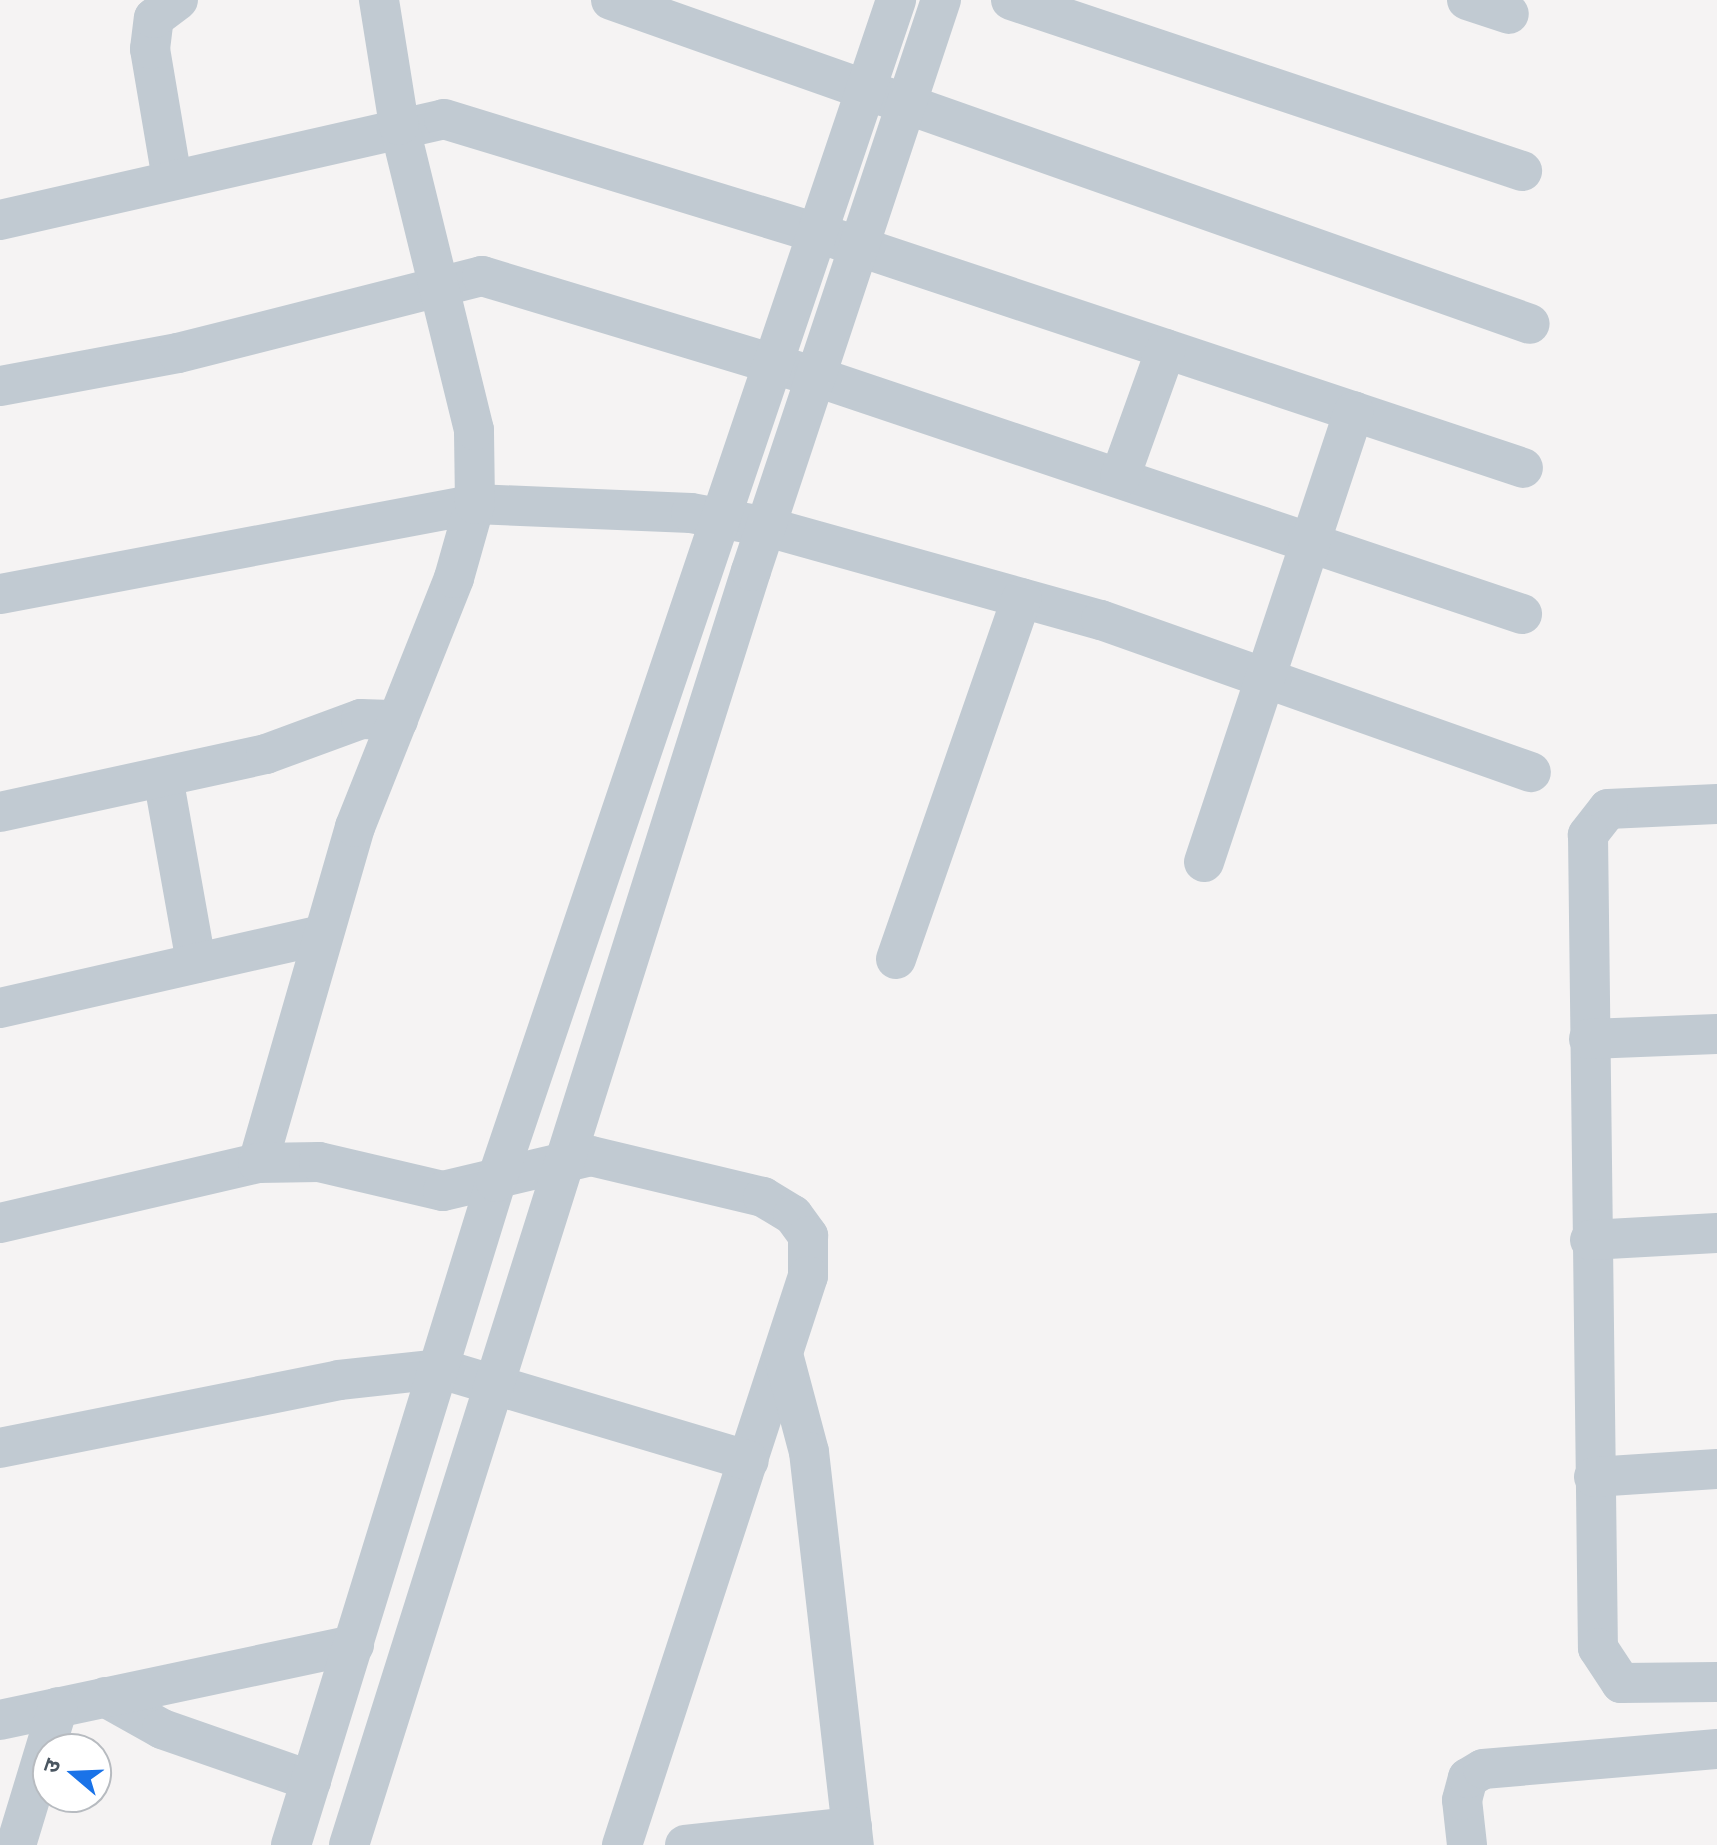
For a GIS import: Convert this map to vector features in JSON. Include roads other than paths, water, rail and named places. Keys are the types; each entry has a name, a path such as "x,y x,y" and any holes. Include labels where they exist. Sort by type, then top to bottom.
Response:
{"street":[{"path":"172,179 150,49 154,18 178,0"},
{"path":"258,1163 322,935 475,504 474,430 399,125 379,0"},
{"path":"611,0 904,106 1530,324"},
{"path":"291,1845 441,1369 496,1182 896,0"},
{"path":"349,1845 814,376 941,0"},
{"path":"1011,0 1522,171"},
{"path":"1467,0 1509,14"},
{"path":"0,220 399,125 444,119 818,233 1523,468"},
{"path":"0,386 178,353 437,283 482,276 814,376 1522,614"},
{"path":"1120,477 1166,349"},
{"path":"1204,862 1269,676 1354,411"},
{"path":"0,594 475,504 588,504 719,518 767,527 1022,598 1269,676 1531,772"},
{"path":"896,959 1022,598"},
{"path":"0,812 266,754 361,719 398,720"},
{"path":"163,777 196,963"},
{"path":"1717,804 1608,809 1592,822 1589,1039 1598,1648 1609,1674 1642,1687 1717,1682"},
{"path":"0,1008 322,935"},
{"path":"1589,1039 1717,1034"},
{"path":"0,1223 258,1163 319,1162 443,1191 496,1182 566,1156 632,1161 763,1197 793,1215 808,1236 808,1276 784,1358 622,1845"},
{"path":"1590,1240 1717,1233"},
{"path":"685,1845 853,1836 809,1452 784,1358"},
{"path":"0,1448 339,1380 441,1369 496,1382 749,1461"},
{"path":"1594,1477 1717,1469"},
{"path":"0,1720 354,1645"},
{"path":"105,1697 162,1729 311,1781"},
{"path":"16,1845 58,1707"},
{"path":"1467,1845 1462,1800 1468,1778 1483,1769 1717,1749"}]}
